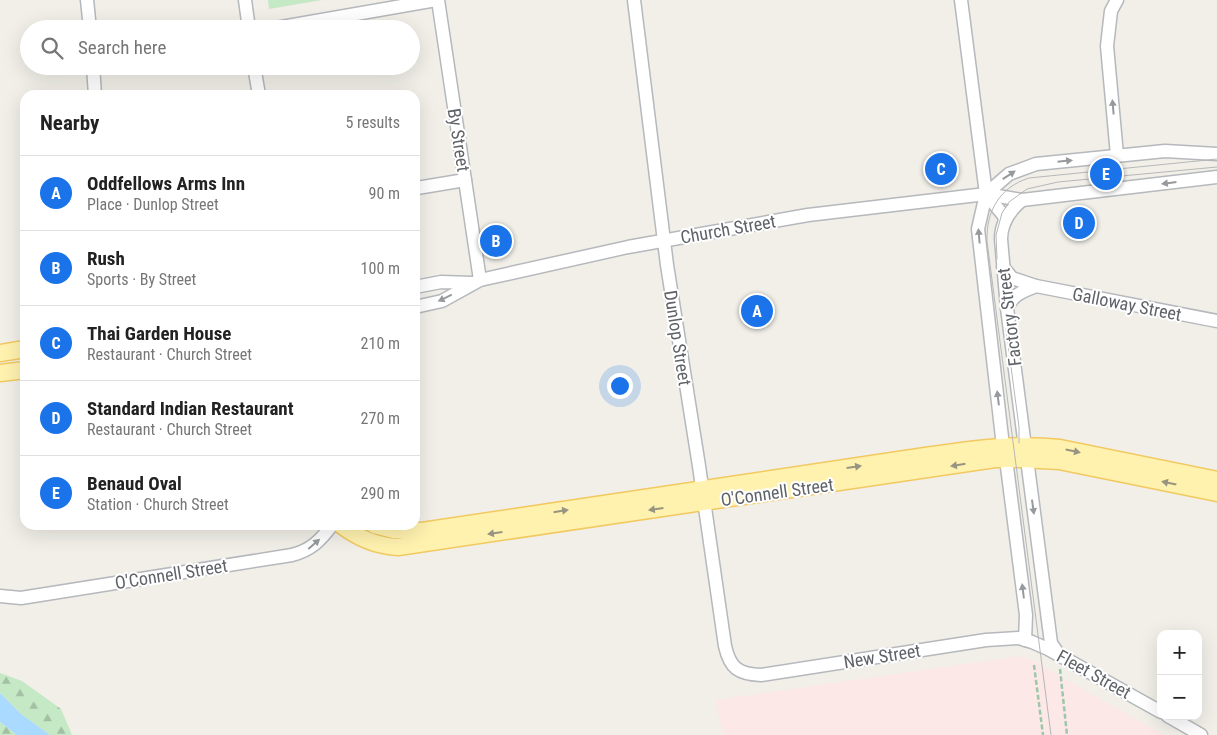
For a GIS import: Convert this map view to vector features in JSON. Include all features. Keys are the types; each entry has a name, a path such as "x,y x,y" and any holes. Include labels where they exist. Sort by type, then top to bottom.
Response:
{"main road":[{"path":"0,353 20,350"},
{"path":"0,373 20,371"},
{"name":"O'Connell Street","path":"1026,453 1060,448 1217,480"},
{"name":"O'Connell Street","path":"350,530 374,544 398,547 932,455 1026,453 1217,493"},
{"name":"O'Connell Street","path":"394,530 422,531 703,495"}],"street":[{"path":"87,0 89,20"},
{"path":"245,0 248,20"},
{"path":"322,20 438,0"},
{"name":"By Street","path":"438,0 465,180 477,282"},
{"name":"Dunlop Street","path":"634,0 663,240 725,646 732,666 740,671"},
{"name":"Factory Street","path":"961,0 986,194 978,229 1026,615 1025,640"},
{"path":"1117,0 1111,12 1107,46 1118,155"},
{"path":"94,75 95,90"},
{"path":"256,75 258,90"},
{"path":"1005,221 1004,216 986,194 1009,174 1029,166 1165,151 1217,154"},
{"name":"Church Street","path":"420,286 441,282 477,282 628,247 808,215 986,194 1022,200 1217,177"},
{"path":"420,188 465,180"},
{"path":"1005,221 1015,206 1022,200"},
{"name":"Factory Street","path":"1005,221 1001,236 1003,267 1026,453 1051,643 1059,655"},
{"name":"Galloway Street","path":"1003,267 1015,280 1036,286 1217,321"},
{"name":"Church Street","path":"420,306 442,301 477,282"},
{"path":"1008,308 1015,296 1036,286"},
{"name":"O'Connell Street","path":"0,596 21,598 292,555 305,552 327,530"},
{"name":"New Street","path":"740,671 747,674 761,675 986,640 1013,638 1025,640"},
{"name":"Fleet Street","path":"1025,640 1059,655 1157,710"},
{"path":"1175,720 1201,735"}],"path":[{"path":"1034,665 1043,735"},
{"path":"1060,668 1067,735"}],"shaded area":[{"path":"1019,656 1030,659 1164,735 723,735 715,700"}],"green space":[{"path":"268,0 322,0 269,9"},
{"path":"0,673 22,681 61,709 72,735 50,735 21,714 0,693"},
{"path":"0,722 17,735 0,735"}],"water":[{"path":"0,693 21,714 50,735 17,735 0,722"}],"tram line":[{"path":"1051,735 987,241 989,220 992,210 1003,194 1010,187 1029,178 1217,159"},
{"path":"997,259 996,235 1002,213 1009,202 1027,189 1058,182 1217,167"},
{"path":"1006,329 1019,427 1019,443"}],"place":[{"name":"Thai Garden House","path":"941,169"},
{"name":"Benaud Oval","path":"1106,174"},
{"name":"Standard Indian Restaurant","path":"1079,223"},
{"name":"Rush","path":"496,241"},
{"name":"Oddfellows Arms Inn","path":"757,311"}]}
